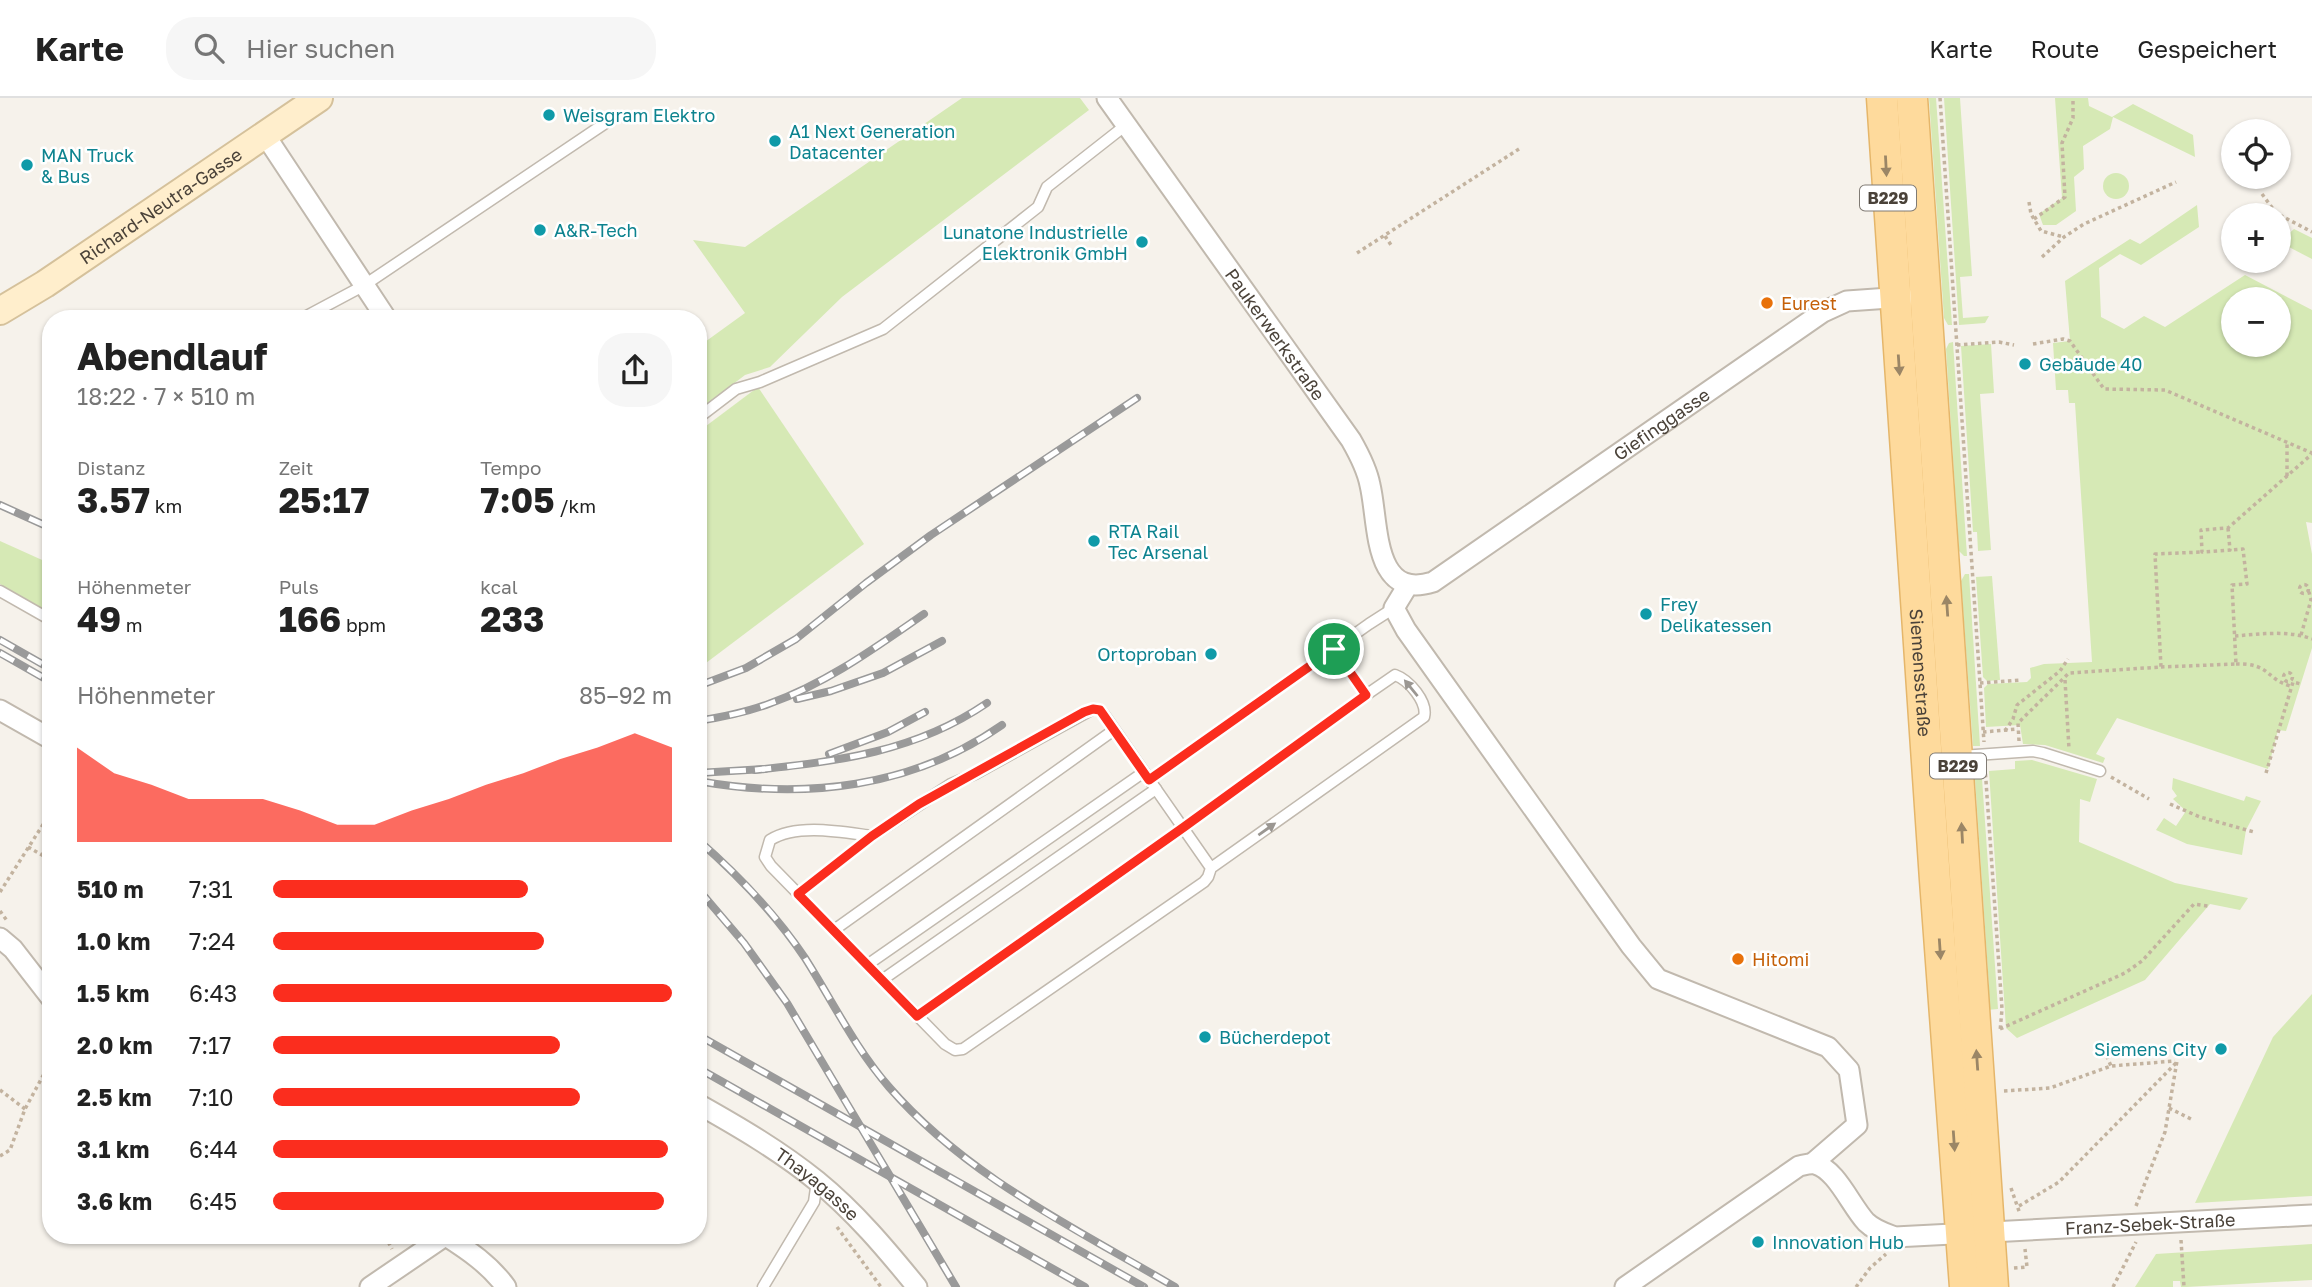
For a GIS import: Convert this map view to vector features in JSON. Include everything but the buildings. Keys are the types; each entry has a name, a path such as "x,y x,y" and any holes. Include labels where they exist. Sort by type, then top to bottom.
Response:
{"main road":[{"name":"Siemensstraße","path":"1882,98 1895,297 1975,1234 1993,1287"},
{"name":"Siemensstraße","path":"1912,98 1926,296 1971,756 1992,1035 1975,1234 1965,1287"}],"street":[{"name":"Richard-Neutra-Gasse","path":"0,311 45,284 319,98"},
{"name":"Paukerwerkstraße","path":"1107,98 1351,440 1367,472 1384,562 1394,577 1408,585"},
{"path":"265,135 380,310"},
{"name":"Giefinggasse","path":"1408,585 1425,584 1447,573 1823,312 1847,301 1926,296"},
{"path":"1408,585 1394,608 1406,630 1631,946 1658,979 1828,1047 1849,1070 1857,1125 1813,1163 1799,1166 1625,1287"},
{"path":"0,710 42,734"},
{"path":"0,938 13,949 42,986"},
{"name":"Thayagasse","path":"707,1109 762,1141 817,1180 872,1233 917,1287"},
{"path":"1813,1163 1832,1175 1868,1224 1879,1232 1895,1237"},
{"name":"Franz-Sebek-Straße","path":"1895,1237 2312,1215"},
{"path":"370,1287 433,1244"},
{"path":"458,1244 490,1269 506,1287"}],"lane":[{"path":"318,310 362,286 604,124"},
{"path":"707,411 736,389 760,382 883,328 1038,207 1047,187 1126,125"},
{"path":"0,591 42,615"},
{"path":"867,965 1394,608"},
{"path":"1334,649 1366,695"},
{"path":"872,836 823,829 778,835 769,840 765,857 798,894 834,930 867,965 917,1016 945,1044 955,1050 963,1049 1204,882 1211,868 1424,717 1425,706 1399,676 1395,675 917,1016"},
{"path":"798,894 872,836 951,784 975,774 1093,709 1100,710 1211,868"},
{"path":"834,930 1114,730"},
{"path":"1971,756 2043,752 2100,771"},
{"path":"882,980 1156,789"},
{"path":"763,1287 814,1202 817,1180"}],"path":[{"path":"1940,98 1983,733 1971,756 2002,1009 1992,1035"},
{"path":"2034,219 2065,197 2062,143 2073,118 2073,98"},
{"path":"1357,253 1519,149"},
{"path":"2042,257 2084,223 2176,182"},
{"path":"2262,194 2276,213 2312,232"},
{"path":"2029,202 2041,232 2064,237"},
{"path":"1385,236 1391,245"},
{"path":"2033,344 2063,339 2070,341 2104,389 2165,390 2312,454 2228,528 2201,530 2202,552"},
{"path":"1957,345 1999,342 2014,345"},
{"path":"2287,442 2287,476"},
{"path":"2228,528 2230,550"},
{"path":"2161,667 2155,554 2243,549 2247,584 2232,585 2236,664"},
{"path":"2301,635 2311,600 2309,591"},
{"path":"2235,636 2281,633 2312,639"},
{"path":"2005,731 2013,719 2017,705 2060,671 2068,659"},
{"path":"2020,752 2018,723 2069,673 2236,664 2258,666 2280,682 2301,684"},
{"path":"2065,678 2070,761"},
{"path":"1980,683 2021,680"},
{"path":"2266,773 2291,682"},
{"path":"1983,733 2018,729"},
{"path":"2100,771 2149,799"},
{"path":"2170,804 2200,817 2254,832"},
{"path":"0,892 42,826"},
{"path":"28,847 42,855"},
{"path":"1992,1035 2125,972 2142,961 2194,904 2208,906"},
{"path":"2101,1043 2111,1066"},
{"path":"2004,1091 2050,1088 2111,1066 2177,1061"},
{"path":"2113,1287 2136,1245 2136,1205 2165,1132 2177,1061"},
{"path":"2019,1206 2059,1182 2177,1061"},
{"path":"0,1156 10,1150 25,1109 42,1078"},
{"path":"0,1090 25,1109"},
{"path":"2169,1108 2191,1119"},
{"path":"2009,1182 2019,1206 2027,1267"},
{"path":"2180,1223 2185,1287"},
{"path":"1856,1287 1870,1268 1884,1257 1895,1237"},
{"path":"389,1244 396,1257"}],"green space":[{"path":"962,98 1080,98 1089,110 842,297 770,367 745,375 707,404 707,340 745,313 693,240 745,247"},
{"path":"1929,98 1936,98 1952,325 1948,325 1944,318"},
{"path":"1944,98 1960,98 1972,276 1960,277 1963,318 1989,316 1985,323 1959,325"},
{"path":"2055,98 2088,98 2089,106 2112,117 2133,104 2193,135 2195,157 2113,117 2110,129 2083,146 2084,169 2074,177 2076,211 2056,225 2043,225 2039,214 2062,198"},
{"path":"2116,173 2125,177 2129,186 2125,195 2116,199 2107,195 2103,186 2107,177"},
{"path":"2197,205 2199,227 2141,265 2120,254 2099,268 2101,317 2124,329 2144,316 2165,327 2221,291 2221,357 2291,357 2291,299 2312,310 2312,523 2306,522 2312,554 2312,648 2286,731 2278,730 2268,769 2117,718 2096,754 2105,758 2103,763 2045,745 2023,744 2020,725 1986,727 1984,688 1988,684 2027,682 2031,678 2030,668 2044,664 2092,662 2075,403 2069,403 2068,390 2056,390 2053,343 2070,341 2065,281 2130,239 2140,244"},
{"path":"2294,229 2312,238 2312,259 2291,248 2291,232"},
{"path":"2245,275 2268,287 2227,287"},
{"path":"1953,342 1967,556 1959,551 1946,349 1949,343"},
{"path":"1991,344 1994,393 1980,394 1991,550 1978,551 1977,532 1973,532 1961,346"},
{"path":"758,387 864,544 707,662 707,425"},
{"path":"0,541 42,560 42,609 0,584"},
{"path":"1965,574 1969,574 1980,746 1973,746 1961,581"},
{"path":"1992,576 2000,680 1987,681 1983,677 1976,577"},
{"path":"2032,760 2097,779 2090,802 2080,799 2079,842 2175,883 2248,898 2240,910 2210,904 2145,980 2017,1038 2006,1028 1989,771 2015,769 2015,761"},
{"path":"1974,764 1981,764 1998,1009 1987,1010 1984,988 1989,987"},
{"path":"2173,778 2244,801 2246,796 2261,801 2246,830 2242,855 2187,844 2156,830 2164,818 2176,826 2186,811 2173,799 2177,796 2172,789"},
{"path":"2312,994 2312,1196 2195,1203 2273,1037"},
{"path":"2312,1244 2312,1280 2186,1287 2181,1287 2180,1281 2173,1281 2173,1287 2135,1287 2156,1254"}],"railway":[{"path":"707,683 746,668 796,639 931,535 1137,398"},
{"path":"0,505 42,524"},
{"path":"707,719 753,709 792,695 850,663 924,614"},
{"path":"0,640 42,664"},
{"path":"797,699 831,691 883,673 942,641"},
{"path":"0,653 42,677"},
{"path":"755,770 846,758 904,743 960,720 987,703"},
{"path":"829,754 888,732 925,712"},
{"path":"707,782 778,789 856,784 931,763 1002,725"},
{"path":"707,772 765,769"},
{"path":"707,848 769,910 805,958 865,1057 920,1119 953,1148 1024,1199 1175,1287"},
{"path":"707,900 744,943 787,1003 956,1287"},
{"path":"707,1040 1144,1287"},
{"path":"707,1073 1085,1287"}],"place":[{"name":"Weisgram Elektro","path":"549,115"},
{"name":"A1 Next Generation Datacenter","path":"775,141"},
{"name":"MAN Truck & Bus","path":"27,165"},
{"name":"A&R-Tech","path":"540,230"},
{"name":"Lunatone Industrielle Elektronik GmbH","path":"1142,242"},
{"name":"Eurest","path":"1767,303"},
{"name":"Gebäude 40","path":"2025,364"},
{"name":"RTA Rail Tec Arsenal","path":"1094,541"},
{"name":"Frey Delikatessen","path":"1646,614"},
{"name":"Ortoproban","path":"1211,654"},
{"name":"Hitomi","path":"1738,959"},
{"name":"Bücherdepot","path":"1205,1037"},
{"name":"Siemens City","path":"2221,1049"},
{"name":"Innovation Hub","path":"1758,1242"}],"route":[{"path":"1334,649 1366,695 917,1016 798,894 872,836 919,804 1084,712 1100,710 1149,780 1334,649"}]}
